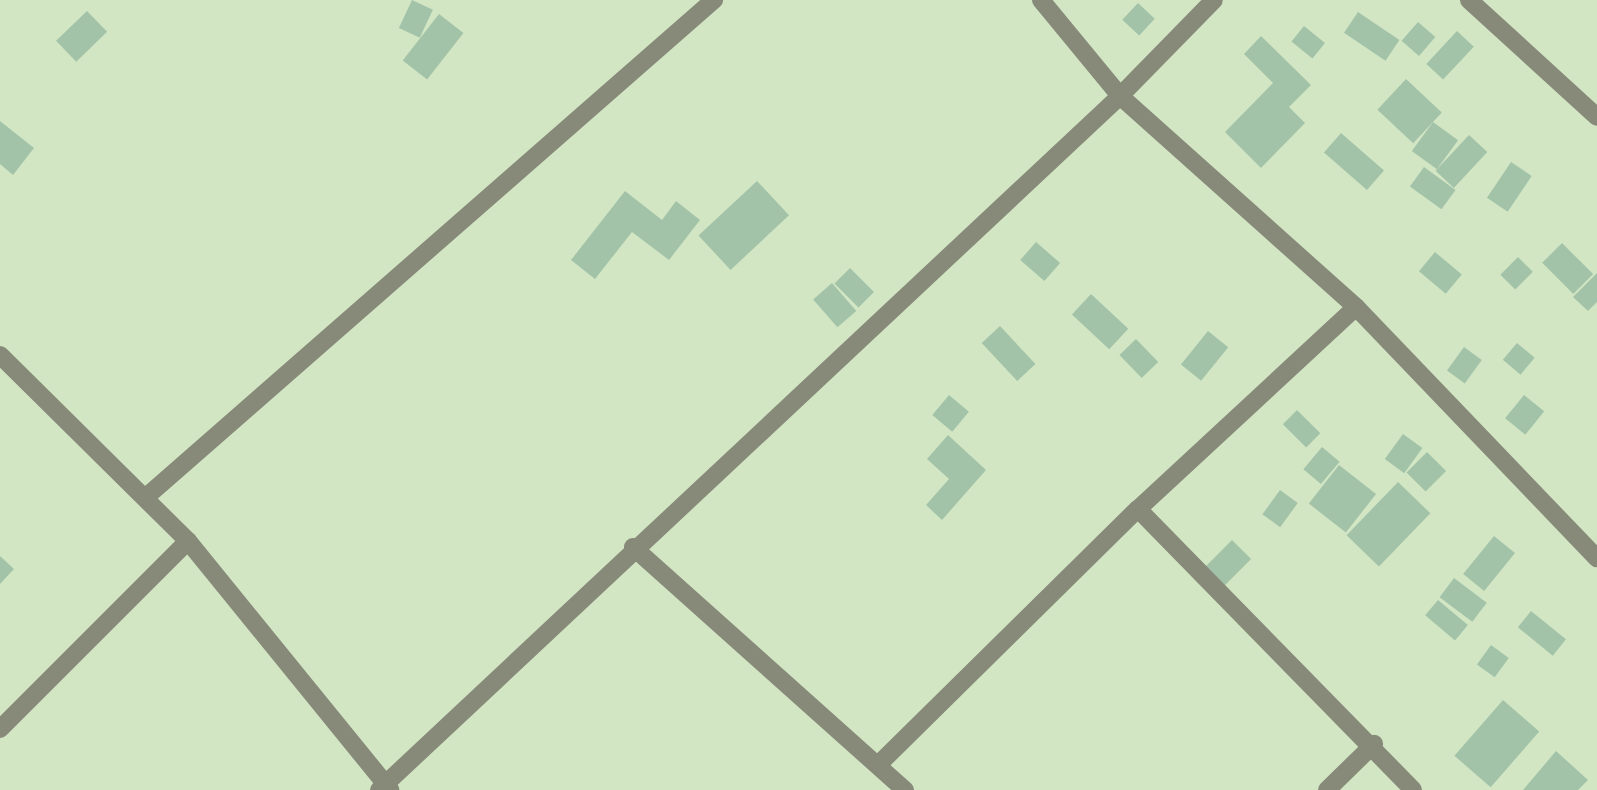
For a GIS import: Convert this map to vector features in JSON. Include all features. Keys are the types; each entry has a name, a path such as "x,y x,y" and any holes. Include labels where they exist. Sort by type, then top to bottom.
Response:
{"street":[{"path":"146,497 715,0"},
{"path":"1041,0 1120,96 1356,307 1597,558"},
{"path":"0,355 188,541 384,788 633,547 1120,96 1214,0"},
{"path":"1469,0 1597,117"},
{"path":"879,764 1138,509 1356,307"},
{"path":"1138,509 1374,744 1413,790"},
{"path":"0,729 188,541"},
{"path":"633,547 905,790"},
{"path":"1326,790 1374,744"}],"building":[{"path":"412,0 433,10 420,38 399,28"},
{"path":"1138,3 1155,19 1139,36 1122,20"},
{"path":"87,11 107,32 76,62 56,41"},
{"path":"1358,12 1399,40 1385,61 1344,33"},
{"path":"439,14 463,33 427,80 403,60"},
{"path":"1418,22 1435,37 1419,56 1402,41"},
{"path":"1304,26 1325,43 1312,59 1291,42"},
{"path":"1457,31 1474,47 1443,80 1426,64"},
{"path":"1261,36 1311,85 1289,107 1305,123 1261,168 1225,132 1273,83 1244,54"},
{"path":"1406,79 1442,112 1413,143 1377,110"},
{"path":"0,121 34,148 13,175 0,164"},
{"path":"1433,122 1458,140 1437,169 1412,151"},
{"path":"1341,133 1384,170 1367,190 1324,153"},
{"path":"1469,135 1487,152 1454,188 1436,171"},
{"path":"1511,162 1532,176 1508,212 1487,198"},
{"path":"1424,167 1456,190 1441,209 1410,186"},
{"path":"757,181 789,215 731,270 698,236"},
{"path":"625,191 662,220 676,201 700,220 669,260 632,232 595,279 571,260"},
{"path":"1036,242 1060,263 1044,281 1020,260"},
{"path":"1562,243 1593,274 1573,294 1542,263"},
{"path":"1435,252 1462,274 1446,294 1419,271"},
{"path":"1518,257 1533,272 1515,290 1500,275"},
{"path":"850,268 874,292 858,308 834,284"},
{"path":"1597,273 1597,302 1588,311 1573,297"},
{"path":"832,283 856,311 837,327 813,299"},
{"path":"1091,294 1128,329 1109,349 1072,314"},
{"path":"1000,326 1035,364 1017,381 982,343"},
{"path":"1208,331 1228,347 1201,381 1181,364"},
{"path":"1136,339 1158,362 1142,378 1119,355"},
{"path":"1517,343 1535,358 1520,375 1503,360"},
{"path":"1464,347 1482,360 1465,383 1447,370"},
{"path":"949,395 969,412 952,432 932,415"},
{"path":"1524,395 1544,411 1525,435 1505,418"},
{"path":"1297,410 1320,433 1306,447 1283,424"},
{"path":"1403,434 1422,448 1404,473 1385,459"},
{"path":"948,435 986,470 942,520 926,505 949,479 927,459"},
{"path":"1322,447 1340,462 1321,484 1303,469"},
{"path":"1427,452 1446,471 1426,492 1406,473"},
{"path":"1339,465 1376,494 1346,533 1309,504"},
{"path":"1398,482 1430,513 1379,566 1347,535"},
{"path":"1280,490 1298,503 1280,527 1262,514"},
{"path":"1494,536 1515,553 1484,591 1463,574"},
{"path":"1232,540 1251,559 1225,585 1206,566"},
{"path":"0,556 14,569 0,584"},
{"path":"1454,578 1487,603 1472,622 1440,597"},
{"path":"1438,600 1468,625 1455,640 1425,615"},
{"path":"1531,611 1566,639 1553,656 1518,627"},
{"path":"1491,645 1509,658 1495,677 1477,664"},
{"path":"1503,700 1539,731 1491,787 1454,756"},
{"path":"1556,751 1588,780 1578,790 1523,790"}]}
